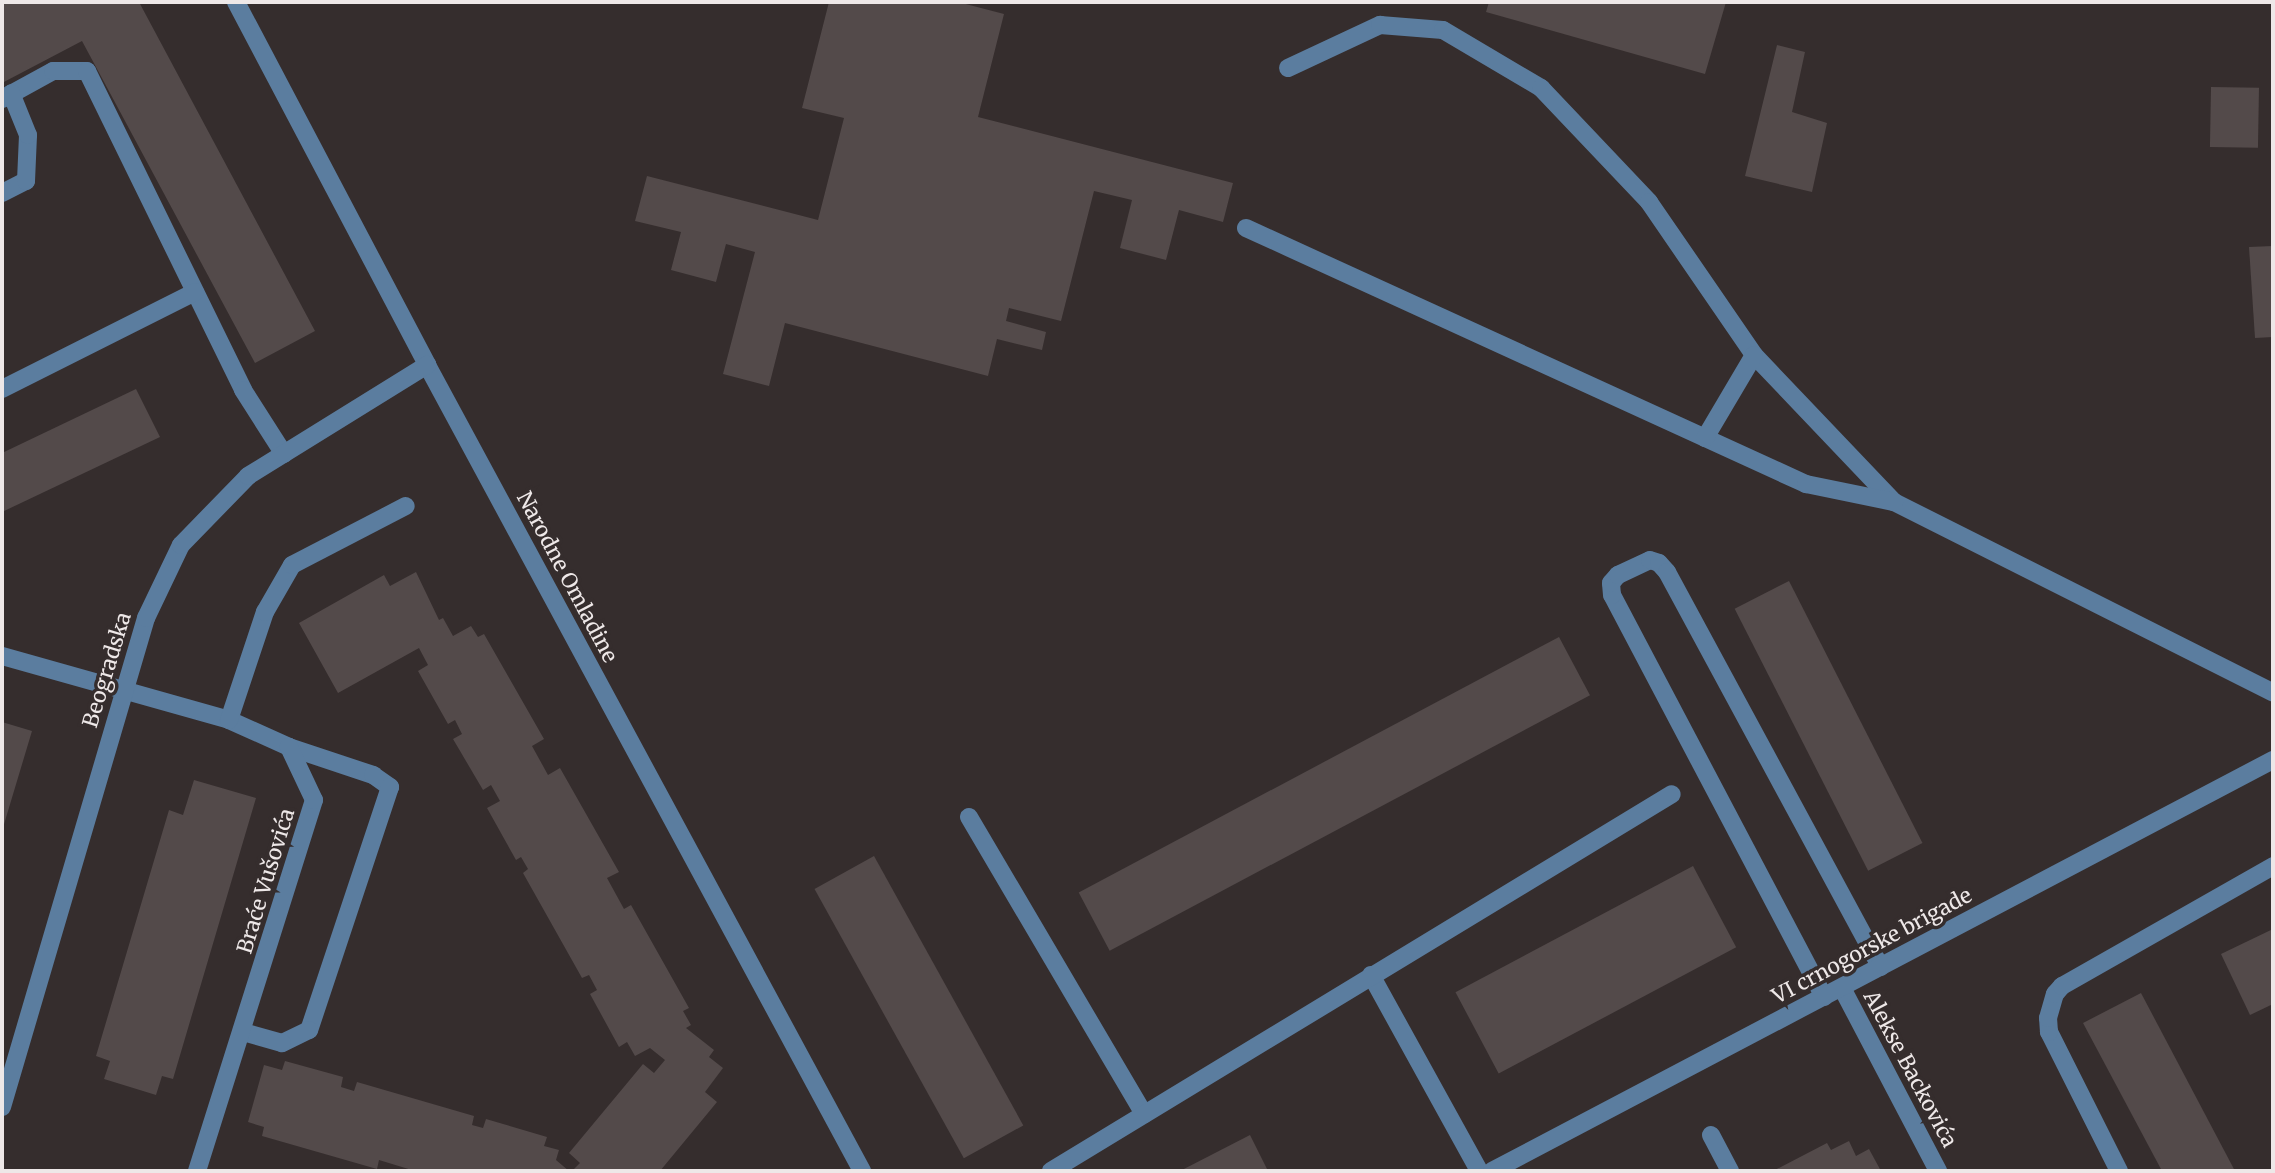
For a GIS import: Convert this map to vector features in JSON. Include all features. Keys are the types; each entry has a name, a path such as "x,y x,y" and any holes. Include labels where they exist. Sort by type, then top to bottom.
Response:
{"street":[{"name":"Narodne Omladine","path":"236,2 427,365 862,1171"},
{"path":"1287,68 1380,25 1443,30 1541,88 1649,202 1754,355 1894,502"},
{"path":"2,193 26,181 27,135 7,96 53,71 87,71 243,390 284,454"},
{"path":"1246,229 1806,484 1894,502 2273,693"},
{"path":"2,389 195,292"},
{"path":"1705,438 1754,355"},
{"name":"Beogradska","path":"2,1107 146,618 181,545 248,476 427,365"},
{"path":"229,720 265,612 292,565 406,506"},
{"path":"1824,997 1612,595 1611,583 1618,575 1650,560 1659,563 1667,572 1881,967"},
{"path":"2,656 229,720 289,747 373,775 390,787 309,1030 282,1043 243,1031"},
{"name":"Braće Vušovića","path":"197,1171 314,800 289,747"},
{"name":"VI crnogorske brigade","path":"1492,1171 2273,760"},
{"path":"1051,1171 1672,794"},
{"path":"970,817 1144,1114"},
{"path":"2119,1171 2049,1032 2048,1018 2055,994 2063,986 2273,866"},
{"path":"1371,975 1479,1171"},
{"name":"Alekse Backovića","path":"1842,988 1938,1171"},
{"path":"1711,1135 1730,1171"}],"building":[{"path":"8,2 139,2 315,331 255,363 82,41 2,83 2,5"},
{"path":"829,2 958,2 1004,14 978,117 1233,183 1223,222 1179,210 1166,260 1120,248 1132,200 1094,191 1061,321 1009,308 1006,321 1046,332 1042,350 997,339 988,376 785,323 769,386 723,374 755,252 726,244 716,282 671,270 681,232 635,221 647,176 818,220 844,118 802,108"},
{"path":"1489,2 1726,2 1705,74 1486,12"},
{"path":"1777,45 1805,52 1792,112 1827,123 1812,192 1745,176"},
{"path":"2211,87 2259,88 2258,148 2210,147"},
{"path":"2273,246 2273,337 2255,338 2249,247"},
{"path":"136,389 160,437 2,512 2,453"},
{"path":"416,572 439,620 443,618 453,636 471,626 478,637 484,634 544,739 532,746 548,775 560,768 619,872 607,878 624,909 631,905 689,1008 683,1011 691,1025 686,1028 714,1050 709,1057 723,1068 705,1092 717,1102 660,1171 572,1171 580,1163 569,1153 643,1064 654,1073 665,1060 650,1048 635,1056 627,1042 619,1047 590,994 597,990 589,975 582,978 523,873 528,869 521,857 516,860 487,808 500,801 491,785 483,790 453,739 462,734 455,720 448,724 418,671 428,665 419,648 338,693 299,623 384,575 390,586"},
{"path":"1789,581 1922,843 1868,871 1735,609"},
{"path":"1559,637 1590,695 1110,951 1079,892"},
{"path":"2,722 32,731 2,831"},
{"path":"194,780 256,798 173,1079 162,1076 156,1095 104,1079 110,1061 96,1056 169,810 183,815"},
{"path":"874,856 1023,1125 964,1158 815,889"},
{"path":"1693,866 1736,947 1499,1074 1455,992"},
{"path":"2273,929 2273,1004 2250,1015 2221,954"},
{"path":"2141,993 2235,1171 2162,1171 2083,1023"},
{"path":"285,1061 343,1077 341,1087 354,1091 357,1082 474,1116 472,1125 483,1128 486,1119 547,1137 544,1146 559,1150 556,1160 569,1171 415,1171 379,1160 377,1169 262,1136 264,1127 248,1122 264,1065 282,1070"},
{"path":"1250,1135 1268,1171 1180,1171"},
{"path":"1849,1141 1856,1156 1869,1149 1881,1171 1773,1171 1827,1143 1831,1150"}]}
